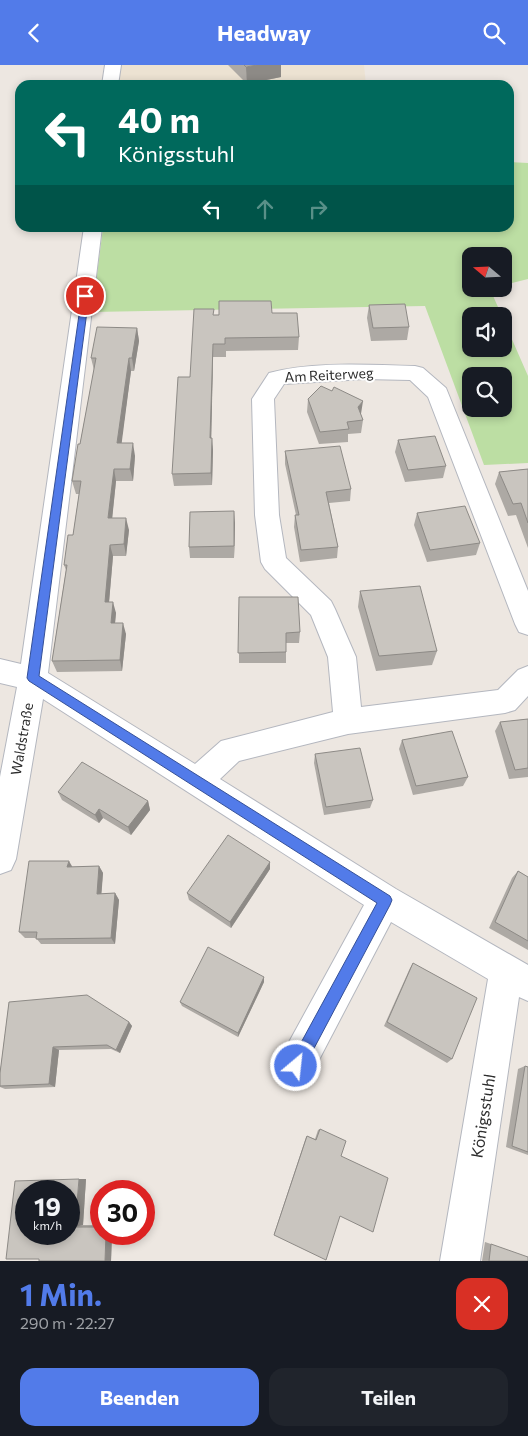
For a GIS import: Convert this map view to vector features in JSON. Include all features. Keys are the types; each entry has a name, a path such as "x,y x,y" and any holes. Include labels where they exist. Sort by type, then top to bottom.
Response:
{"street":[{"path":"111,80 113,65"},
{"name":"Waldstraße","path":"1,849 33,678 92,232"},
{"name":"Am Reiterweg","path":"348,721 342,657 322,609 274,561 267,515 263,399 277,378 297,375 364,372 415,373 438,393 528,624"},
{"path":"0,671 33,678"},
{"name":"Königsstuhl","path":"33,678 385,900 517,977 460,1261"},
{"path":"197,781 231,750 348,721 505,701 528,678"},
{"path":"296,1066 385,900"}],"shaded area":[{"path":"116,65 364,65 366,80 115,80"}],"green space":[{"path":"514,162 528,163 528,279 512,283 512,247 462,247 462,297 494,297 498,307 462,307 462,357 512,357 512,339 528,376 528,463 484,465 466,417 512,417 512,367 462,367 462,406 425,306 92,312 102,232 514,232"}],"building":[{"path":"219,301 271,301 272,313 297,313 299,337 225,338 225,344 213,344 210,438 212,438 211,473 172,474 178,377 190,377 194,309 214,309 213,315 219,315"},
{"path":"405,304 409,327 373,328 369,305"},
{"path":"97,327 137,328 132,358 129,358 117,443 133,443 130,469 114,469 108,518 126,518 124,544 110,545 105,602 113,602 111,623 123,623 120,660 52,661 67,565 64,565 68,535 73,535 81,481 72,481 96,358 91,358"},
{"path":"321,386 332,391 334,387 363,401 358,407 363,420 347,422 349,429 320,432 308,399"},
{"path":"435,436 446,466 408,470 398,440"},
{"path":"340,446 351,489 326,492 338,547 301,550 295,515 299,515 285,451"},
{"path":"528,469 528,523 521,503 513,504 499,472"},
{"path":"465,506 480,543 430,550 417,513"},
{"path":"234,511 234,546 189,547 190,512"},
{"path":"420,586 437,651 379,656 360,591"},
{"path":"239,597 298,597 300,632 286,633 286,652 238,653"},
{"path":"528,719 528,768 515,770 500,722"},
{"path":"452,731 468,777 416,786 402,740"},
{"path":"360,748 373,800 326,807 315,754"},
{"path":"82,762 148,801 128,827 99,809 95,815 58,792"},
{"path":"228,835 270,862 230,922 187,893"},
{"path":"29,861 69,861 67,867 99,866 97,894 115,893 111,938 36,939 37,932 19,932"},
{"path":"518,871 528,877 528,941 495,922"},
{"path":"208,947 264,977 238,1033 180,1002"},
{"path":"413,963 477,998 452,1059 387,1022"},
{"path":"87,995 129,1022 116,1050 107,1045 53,1047 49,1084 0,1086 9,1002"},
{"path":"525,1066 528,1067 528,1152 512,1146"},
{"path":"320,1129 346,1141 341,1156 388,1178 373,1232 340,1216 326,1260 274,1235 307,1136 316,1140"},
{"path":"79,1179 79,1180 47,1180"},
{"path":"15,1181 15,1245 80,1245 80,1227 90,1227 90,1245 106,1245 105,1261 6,1259"},
{"path":"491,1244 528,1257 528,1261 489,1261"}],"route":[{"path":"85,296 33,678 385,900 296,1066"}]}
